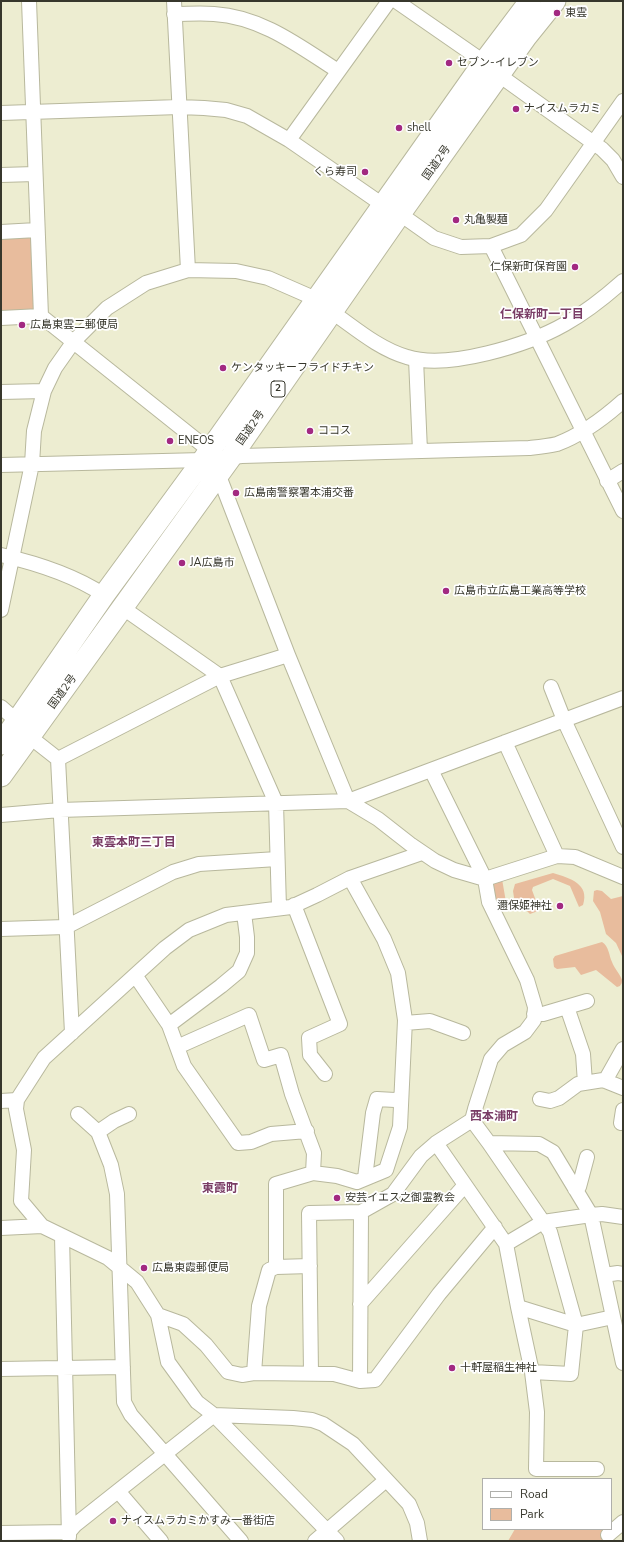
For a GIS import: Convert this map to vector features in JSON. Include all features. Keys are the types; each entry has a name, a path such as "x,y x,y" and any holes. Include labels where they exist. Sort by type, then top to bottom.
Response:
{"highway":[{"name":"国道2号","path":"1,776 123,608 214,460 491,69 530,1"},
{"name":"国道2号","path":"491,69 530,31 555,1"},
{"name":"国道2号","path":"1,744 104,595 214,460"}],"street":[{"path":"28,1 41,316"},
{"path":"289,140 389,1"},
{"path":"396,1 594,142 607,154 623,177"},
{"path":"188,270 174,8 244,19 274,30 338,71"},
{"path":"1,113 179,107 226,110 247,116 289,140 434,238 461,248 492,246 521,235 546,210 623,101"},
{"path":"1,175 35,174"},
{"path":"1,232 37,230"},
{"path":"492,246 582,431 623,511"},
{"path":"1,610 6,556 32,464 34,431 44,391 55,368 74,341 107,308 146,283 188,270 236,271 268,278 324,305 383,347 416,359 439,361 474,356 536,337 564,324 603,299 623,281"},
{"path":"1,318 41,316 74,341 214,460 288,655 348,801 378,819 422,853 435,861 454,870 485,879 557,856 575,857 623,877"},
{"path":"416,359 420,451"},
{"path":"1,392 44,391"},
{"path":"1,465 214,460 529,448 556,444 582,431 608,415 623,401"},
{"path":"608,481 623,471"},
{"path":"6,556 41,565 74,579 104,595"},
{"path":"123,608 220,676 276,804 279,908"},
{"path":"58,759 220,676 288,655"},
{"path":"551,687 564,720 623,847"},
{"path":"1,815 60,810 348,801 623,698"},
{"path":"1,707 17,721"},
{"path":"30,737 58,759 72,1033"},
{"path":"505,742 557,856"},
{"path":"311,1373 309,1213 361,1212 393,1194 422,1156 436,1143 472,1120 491,1059 503,1045 525,1032 534,1020 535,1007 527,980 489,902 485,879 431,770"},
{"path":"337,1541 214,1415 197,1402 168,1362 158,1315 138,1282 108,1258 42,1226 21,1201 24,1150 16,1109 17,1100 44,1058 165,948 189,930 226,915 294,905 350,878 422,853"},
{"path":"1,929 66,927 173,872 199,864 277,859"},
{"path":"276,1267 276,1184 313,1173 337,1176 357,1182 386,1170 400,1127 405,1022 398,973 384,939 350,878"},
{"path":"294,905 329,992 340,1024 310,1038 310,1055 325,1074"},
{"path":"169,1025 239,971 247,954 247,937 244,913"},
{"path":"135,975 169,1025 184,1066 238,1143 251,1142 271,1134 306,1131"},
{"path":"534,1014 543,1014 587,1001"},
{"path":"567,1007 583,1054 585,1083"},
{"path":"177,1047 249,1015 264,1060 281,1055 292,1094 314,1153 313,1173"},
{"path":"405,1022 430,1021 463,1032"},
{"path":"605,1081 623,1048"},
{"path":"540,1100 550,1101 559,1098 578,1084 603,1080 623,1088"},
{"path":"365,1178 373,1113 377,1099 395,1100 401,1098"},
{"path":"1,1101 17,1100"},
{"path":"621,1124 623,1110"},
{"path":"78,1114 98,1132 111,1165 117,1194 124,1402 131,1415 241,1541"},
{"path":"98,1132 114,1121 129,1114"},
{"path":"472,1120 489,1142 550,1232 576,1326 571,1374 532,1372"},
{"path":"489,1142 539,1144 552,1152 591,1215 617,1325 623,1363"},
{"path":"436,1143 506,1244 532,1372 536,1412 536,1469 597,1469"},
{"path":"575,1189 579,1187 587,1157"},
{"path":"360,1304 465,1185"},
{"path":"360,1381 361,1212"},
{"path":"506,1244 544,1222 602,1214 623,1217"},
{"path":"1,1228 42,1226"},
{"path":"158,1315 183,1324 206,1345 228,1372 242,1375 254,1373 334,1374 360,1381 375,1380 439,1294 495,1227"},
{"path":"62,1236 70,1538"},
{"path":"254,1373 259,1306 269,1270 276,1267 310,1266"},
{"path":"604,1275 618,1273 623,1274"},
{"path":"518,1307 576,1326 617,1325"},
{"path":"1,1369 124,1367"},
{"path":"70,1538 75,1525 214,1415 293,1418 312,1420 323,1424 353,1444 409,1504 417,1523 420,1541"},
{"path":"315,1541 386,1480"},
{"path":"118,1492 162,1541"},
{"path":"608,1535 623,1522"},
{"path":"1,1533 70,1538"}],"green space":[{"path":"26,235 31,239 34,309 1,314 1,236"},
{"path":"553,873 572,880 581,887 584,892 583,905 579,907 570,886 553,879 533,887 532,890 539,909 538,911 530,914 524,908 515,904 513,891 515,884"},
{"path":"502,879 506,902 505,905 501,907 496,904 493,882"},
{"path":"594,891 602,891 611,899 623,896 623,964 622,956 616,943 606,934 600,912 593,901"},
{"path":"602,942 622,980 620,986 617,987 596,970 581,975 575,967 557,969 554,967 553,959 555,956"},
{"path":"514,1530 603,1530 613,1541 508,1541"}],"place":[{"name":"東雲","path":"557,13"},
{"name":"セブン-イレブン","path":"449,63"},
{"name":"ナイスムラカミ","path":"516,109"},
{"name":"shell","path":"399,128"},
{"name":"くら寿司","path":"365,172"},
{"name":"丸亀製麺","path":"456,220"},
{"name":"仁保新町保育園","path":"575,267"},
{"name":"広島東雲二郵便局","path":"22,325"},
{"name":"ケンタッキーフライドチキン","path":"223,368"},
{"name":"ココス","path":"310,431"},
{"name":"ENEOS","path":"170,441"},
{"name":"広島南警察署本浦交番","path":"236,493"},
{"name":"JA広島市","path":"182,563"},
{"name":"広島市立広島工業高等学校","path":"446,591"},
{"name":"邇保姫神社","path":"560,906"},
{"name":"安芸イエス之御霊教会","path":"337,1198"},
{"name":"広島東霞郵便局","path":"144,1268"},
{"name":"十軒屋稲生神社","path":"452,1368"},
{"name":"ナイスムラカミかすみ一番街店","path":"113,1521"}],"district":[{"name":"仁保新町一丁目","path":"542,315"},
{"name":"東雲本町三丁目","path":"134,843"},
{"name":"西本浦町","path":"494,1117"},
{"name":"東霞町","path":"220,1189"}]}
